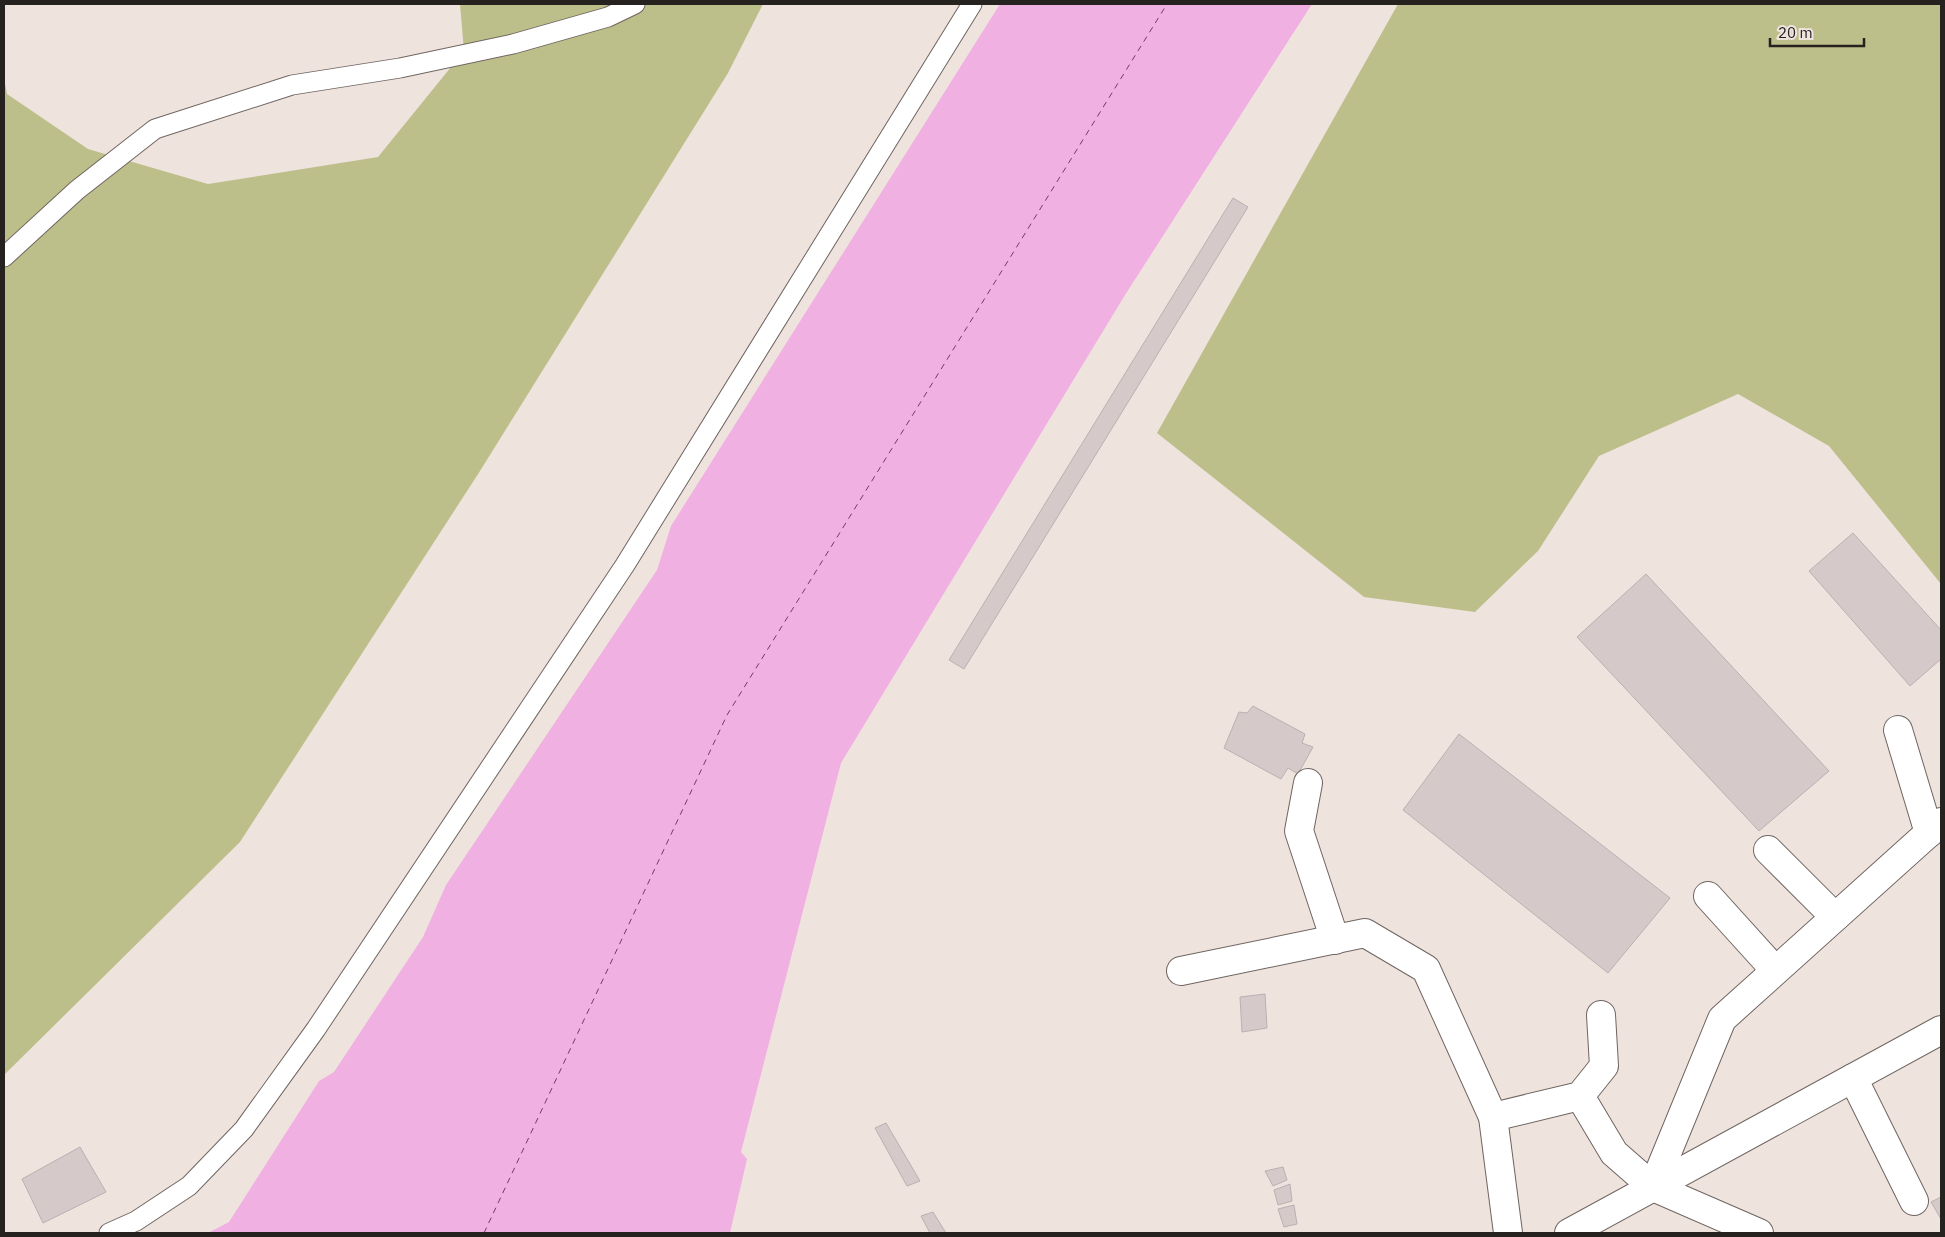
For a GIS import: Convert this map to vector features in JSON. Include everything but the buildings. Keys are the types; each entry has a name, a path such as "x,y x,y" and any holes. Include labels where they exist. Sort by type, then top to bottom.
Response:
{"street":[{"path":"1653,1187 1722,1019 1935,828 1898,730"},
{"path":"1308,783 1299,831 1335,940"},
{"path":"1768,850 1834,917"},
{"path":"1708,896 1775,970"},
{"path":"1181,971 1365,933 1426,969 1493,1117 1508,1233"},
{"path":"1493,1117 1580,1096 1604,1066 1601,1015"},
{"path":"1569,1233 1941,1030"},
{"path":"1853,1078 1914,1201"},
{"path":"1580,1096 1614,1153 1653,1187 1759,1233"}],"lane":[{"path":"4,258 77,190 155,129 292,85 400,68 512,44 608,17 635,4"},
{"path":"109,1233 136,1221 189,1186 244,1129 316,1029 625,565 972,4"}],"green space":[{"path":"460,4 763,4 728,73 480,471 240,842 4,1075 4,78 7,94 88,149 208,184 378,157 464,51"},
{"path":"1398,4 1941,4 1941,584 1829,446 1738,394 1599,456 1538,551 1475,612 1364,597 1157,433"}],"shaded area":[{"path":"1000,4 1312,4 1125,295 841,763 741,1152 747,1159 730,1233 208,1233 229,1222 319,1081 334,1072 423,937 446,885 657,570 671,526"}],"ferry route":[{"path":"484,1233 727,715 1167,4"}]}
